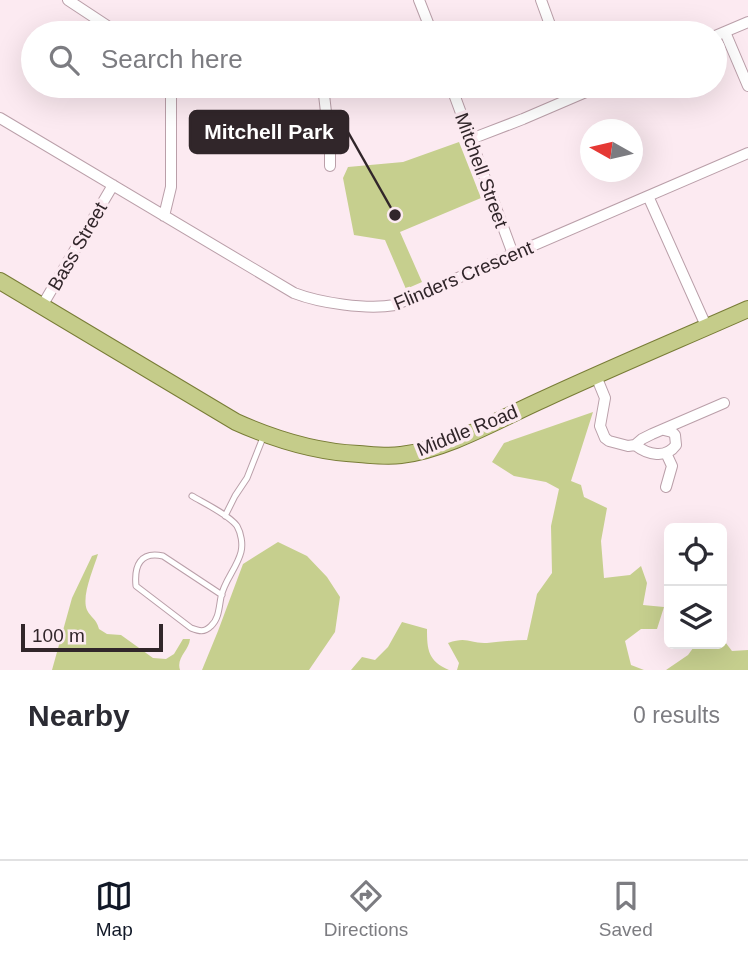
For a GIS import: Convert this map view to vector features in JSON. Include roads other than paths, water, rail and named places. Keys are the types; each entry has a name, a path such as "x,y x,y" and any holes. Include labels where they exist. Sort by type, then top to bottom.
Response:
{"main road":[{"name":"Middle Road","path":"0,281 236,422 264,435 331,453 381,456 422,451 457,439 748,310"}],"street":[{"path":"68,0 100,21"},
{"path":"419,0 427,21"},
{"path":"541,0 549,21"},
{"path":"727,31 748,22"},
{"path":"727,47 748,86"},
{"path":"164,216 171,187 170,98"},
{"path":"324,98 330,166"},
{"name":"Mitchell Street","path":"456,98 513,254"},
{"path":"471,139 523,119 562,98"},
{"name":"Flinders Crescent","path":"0,118 294,293 311,299 380,308 395,305 748,153"},
{"name":"Bass Street","path":"42,306 113,185"},
{"path":"648,196 707,328"},
{"path":"596,376 606,398 600,419 601,432 610,441 628,446 724,404"},
{"path":"635,445 650,453 666,453 674,449 676,440 672,432 664,430"},
{"path":"666,453 672,466 666,487"}],"lane":[{"path":"225,516 247,478 264,435"},
{"path":"192,496 234,522 238,527 242,547 222,595 216,620 212,626 200,632 175,617 136,586 137,567 146,555 153,554 163,556 222,595"}],"place":[{"name":"Mitchell Park","path":"395,215"}]}
